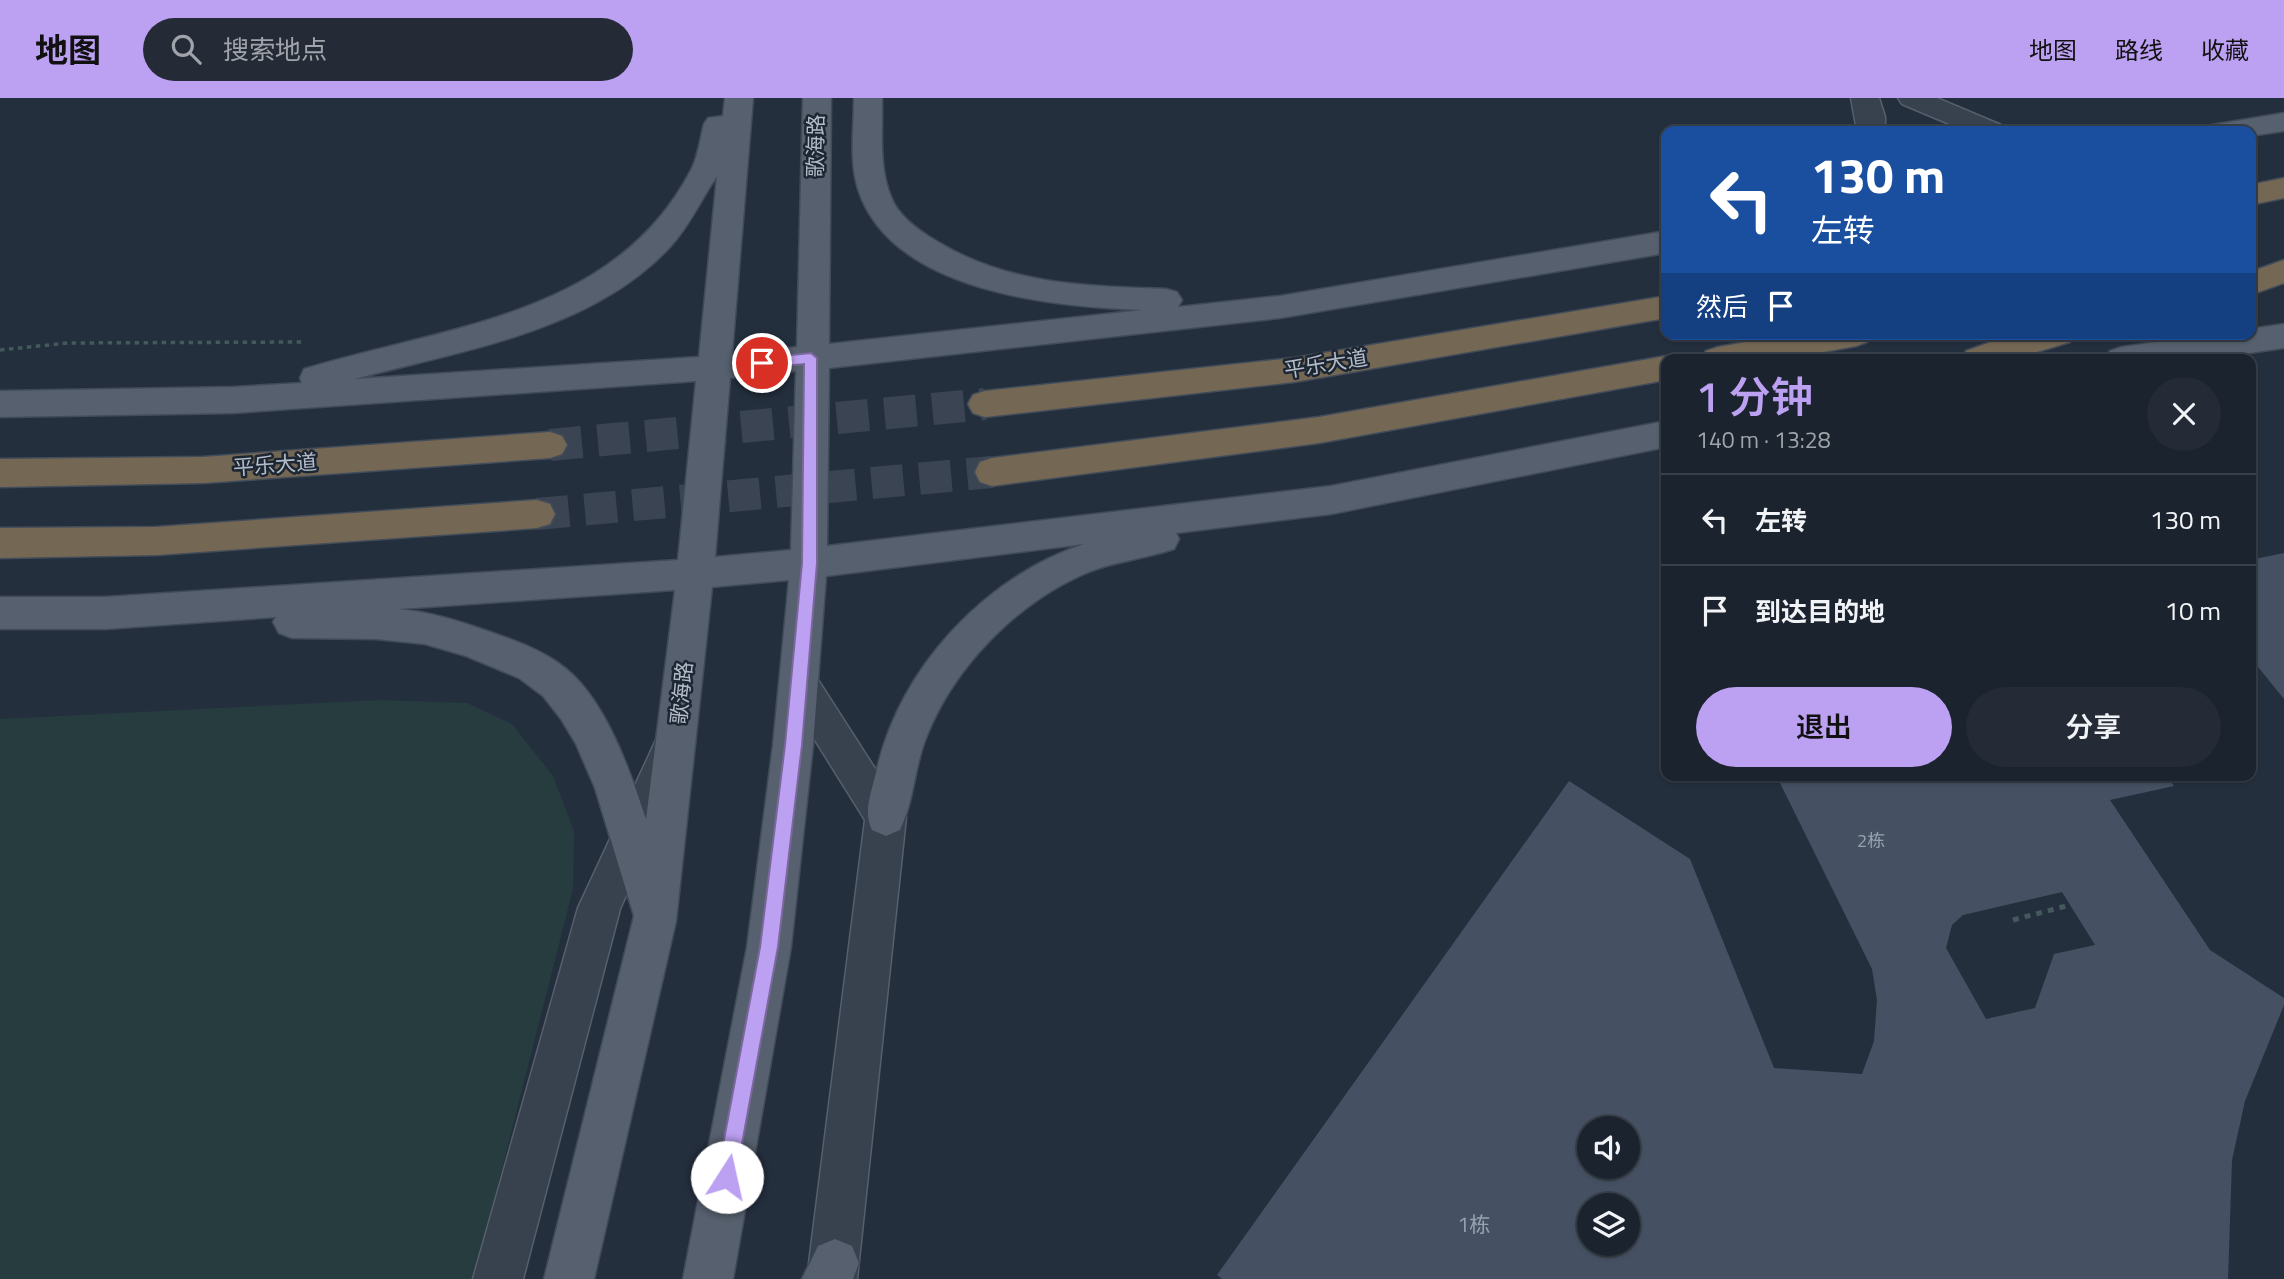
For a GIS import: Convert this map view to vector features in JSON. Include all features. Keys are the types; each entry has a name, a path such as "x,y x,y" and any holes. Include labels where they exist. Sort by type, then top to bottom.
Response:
{"highway":[{"path":"2256,180 2284,178"},
{"path":"2256,194 2284,188"},
{"path":"2256,266 2284,261"},
{"path":"2256,282 2284,271"},
{"name":"平乐大道","path":"985,404 1294,370 1661,308"},
{"path":"1746,354 1823,340"},
{"path":"1992,354 2033,340"},
{"path":"992,472 1319,430 1661,369"},
{"name":"平乐大道","path":"0,473 203,470 550,445"},
{"path":"0,543 156,541 537,514"}],"main road":[{"path":"233,400 537,318 608,281 660,239 706,170 725,98"},
{"name":"歌海路","path":"569,1279 655,921 695,574 738,98"},
{"name":"歌海路","path":"708,1279 769,947 799,684 809,563 817,98"},
{"path":"868,98 870,171 876,199 898,229 941,260 987,281 1043,294 1280,307"},
{"path":"2253,126 2284,121"},
{"path":"0,404 233,400 714,368 1280,307 1661,243"},
{"path":"2256,340 2284,336"},
{"path":"2157,354 2256,340"},
{"path":"104,613 695,574 809,563 1331,499 1661,435"},
{"path":"886,817 905,741 925,695 959,645 1004,607 1070,564 1285,505"},
{"path":"0,613 104,613 424,628 493,648 555,682 590,735 621,801 655,921"}],"street":[{"path":"1865,98 1871,126"},
{"path":"1912,98 1979,126"},
{"path":"799,684 886,817 831,1274"},
{"path":"498,1279 599,908 677,737"}],"path":[{"path":"0,350 68,342 312,342"},
{"path":"2013,920 2070,905"}],"green space":[{"path":"380,700 467,703 512,724 553,776 574,831 573,889 474,1279 0,1279 0,719"}],"building":[{"path":"2284,553 2284,699 2256,664 2256,559"},
{"path":"1569,781 1690,859 1774,1068 1862,1074 1874,1041 1877,1000 1872,969 1779,781 2170,781 2174,786 2110,800 2210,950 2284,998 2284,1005 2245,1101 2232,1160 2228,1279 1222,1279 1217,1275","holes":["2062,892 2095,945 2054,954 2035,1008 1986,1019 1946,948 1952,925 1963,915"]}],"tunnel":[{"path":"550,445 985,404"},
{"path":"537,514 992,472"}],"route":[{"path":"727,1177 769,947 793,745 809,563 811,358 762,363"}]}
